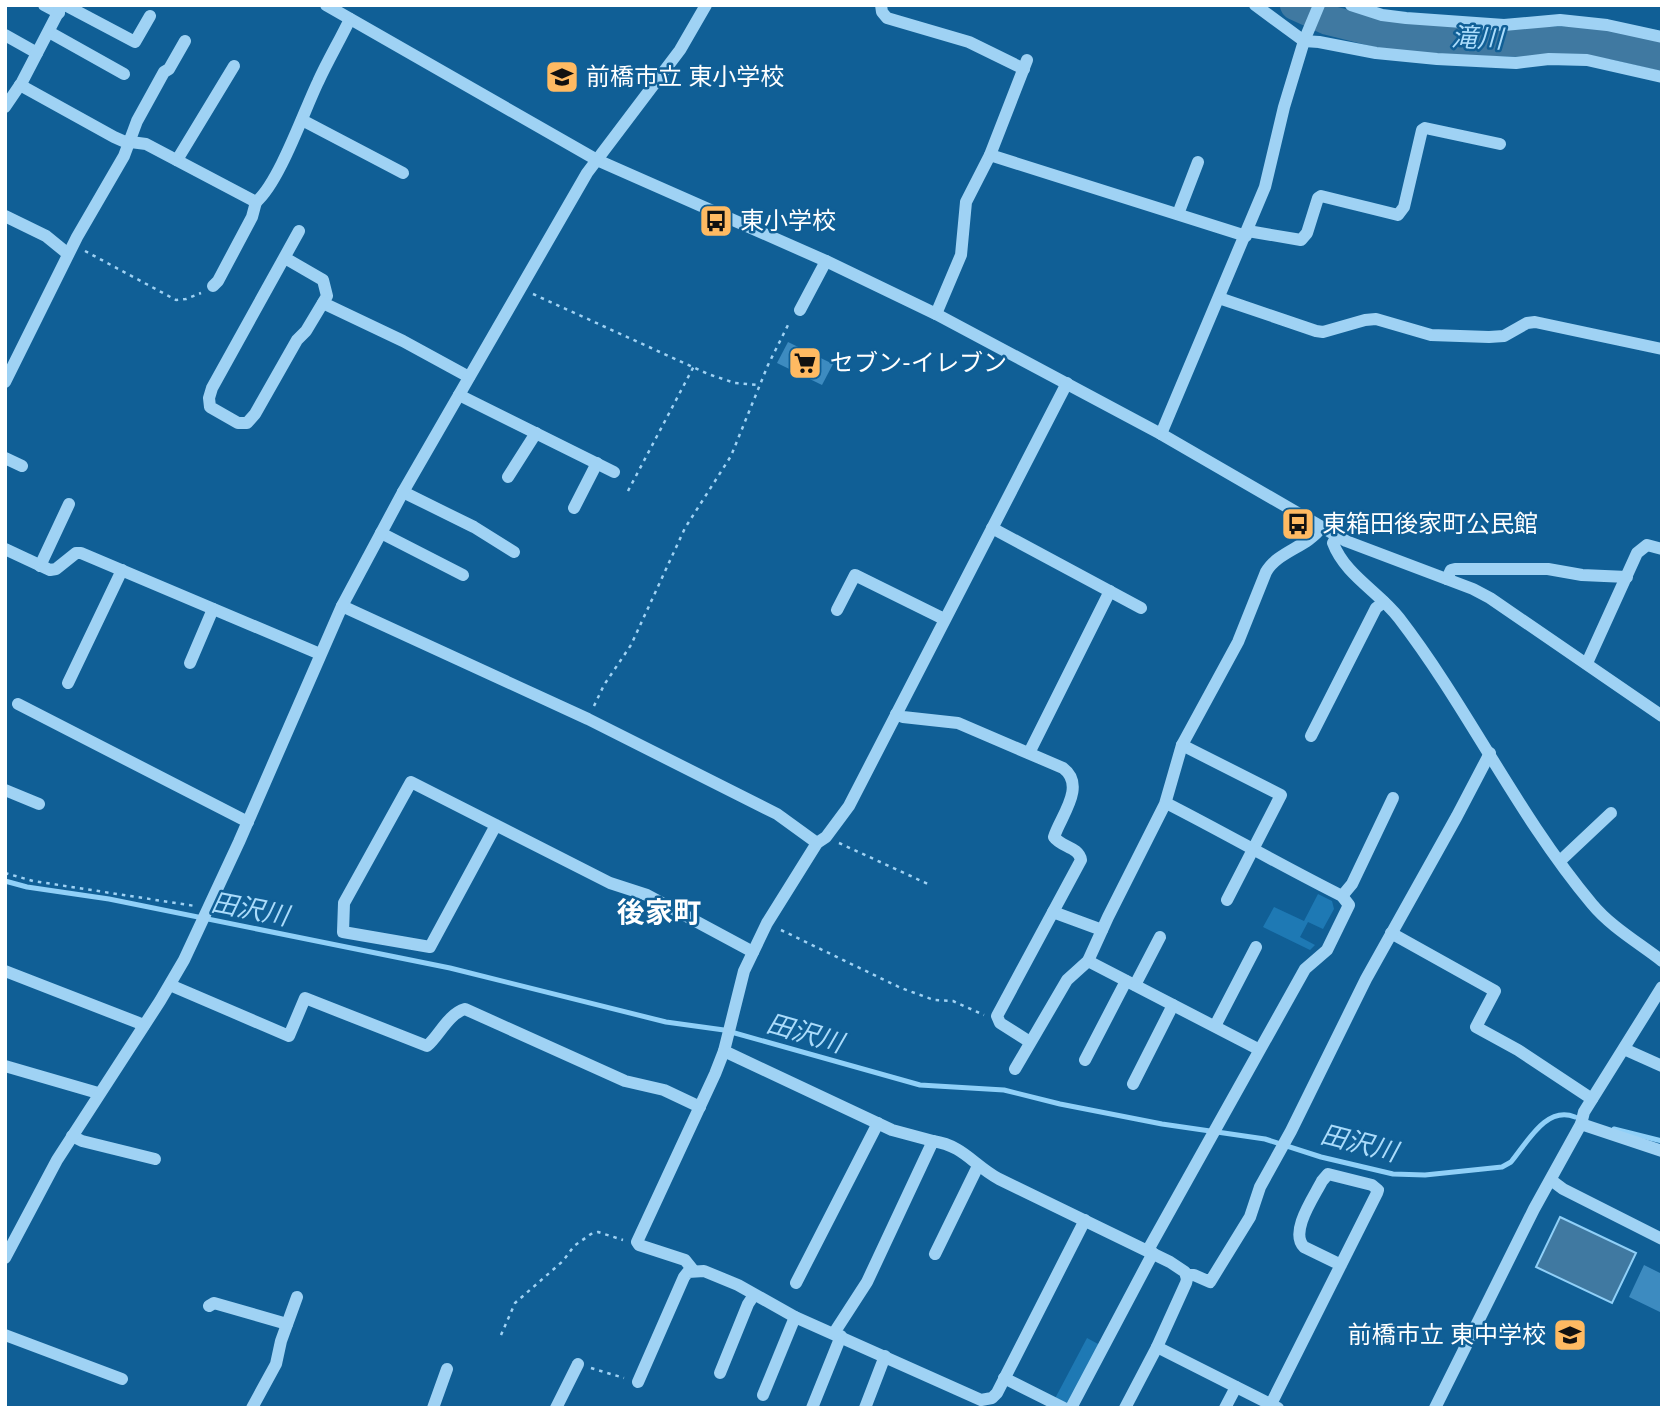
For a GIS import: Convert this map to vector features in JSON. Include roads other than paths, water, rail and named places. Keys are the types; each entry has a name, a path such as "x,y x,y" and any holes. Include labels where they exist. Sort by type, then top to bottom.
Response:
{"street":[{"path":"44,5 62,8 135,43 150,16"},
{"path":"326,5 597,160 826,261 936,314 1161,433 1337,536 1473,589 1498,603 1662,716"},
{"path":"5,1258 72,1136 170,985 209,909 342,606 403,492 597,160 680,50 706,5"},
{"path":"881,5 887,18 969,42 1025,64 990,155 966,202 961,254 936,314"},
{"path":"1255,5 1306,38 1376,53 1516,63 1549,59 1587,60 1662,77"},
{"path":"1161,433 1265,187 1284,107 1319,5"},
{"path":"1351,5 1367,12 1406,18 1504,25 1560,20 1607,25 1662,37"},
{"path":"5,107 62,8"},
{"path":"213,286 252,217 256,202 276,173 318,80 350,19"},
{"path":"49,32 124,74"},
{"path":"5,35 37,53"},
{"path":"5,383 71,249 131,142 137,121 185,41"},
{"path":"177,160 234,66"},
{"path":"20,85 114,137 146,144 256,202"},
{"path":"302,120 402,173"},
{"path":"990,155 1247,233 1301,240 1307,233 1321,196 1398,215 1404,207 1422,130 1425,128 1500,144"},
{"path":"1178,214 1198,162"},
{"path":"5,216 71,249"},
{"path":"285,258 323,280 327,291 323,303 293,346 250,421 247,424 238,423 210,407 212,388 299,232"},
{"path":"800,310 826,261"},
{"path":"1219,298 1323,332 1376,319 1431,335 1489,337 1504,336 1527,323 1535,322 1662,349"},
{"path":"323,303 403,341 469,377"},
{"path":"693,1270 685,1260 637,1242 724,1051 744,971 767,923 822,840 849,806 1068,383"},
{"path":"458,395 614,472"},
{"path":"508,477 536,433"},
{"path":"5,458 22,466"},
{"path":"574,508 597,463"},
{"path":"403,492 474,527 514,552"},
{"path":"40,566 69,504"},
{"path":"992,528 1141,608"},
{"path":"1015,1069 1067,980 1088,961 1166,803 1182,746 1238,642 1269,567 1301,546 1321,528"},
{"path":"381,533 463,575"},
{"path":"1337,536 1333,543 1348,567 1384,602 1413,638 1592,905 1662,961"},
{"path":"1587,663 1637,553 1643,546 1651,545 1662,549"},
{"path":"5,549 50,570 56,569 76,553 320,654"},
{"path":"1447,579 1451,570 1455,569 1504,568 1627,577"},
{"path":"68,682 122,570"},
{"path":"837,610 855,575 944,619"},
{"path":"1030,753 1110,591"},
{"path":"1311,736 1376,608 1384,602"},
{"path":"342,606 588,719 777,814 822,840"},
{"path":"190,663 213,609"},
{"path":"18,704 248,822"},
{"path":"895,714 958,723 1063,768 1071,776 1071,804 1054,837 1056,841 1078,852 1081,860 997,1017 1000,1023 1030,1042"},
{"path":"1182,746 1281,795 1227,900"},
{"path":"1186,1275 1194,1275 1206,1282 1213,1279 1250,1217 1260,1186 1288,1138 1391,933 1490,753"},
{"path":"496,825 430,947 343,932 344,903 411,782 496,825 610,883 647,895 753,952"},
{"path":"5,790 39,804"},
{"path":"1342,896 1352,884 1393,798"},
{"path":"1071,1408 1258,1049 1305,969 1327,950 1347,911 1347,900 1342,896 1166,803"},
{"path":"1560,861 1611,813"},
{"path":"1053,912 1102,930"},
{"path":"1391,933 1496,991 1476,1027 1518,1050 1592,1099"},
{"path":"1085,1060 1160,937"},
{"path":"1215,1026 1256,947"},
{"path":"1088,961 1258,1049"},
{"path":"5,971 144,1025"},
{"path":"170,985 289,1036 304,999 427,1046 451,1018 465,1009 625,1081 664,1090 700,1107"},
{"path":"1435,1408 1534,1209 1581,1124 1584,1112 1662,987"},
{"path":"1133,1084 1173,1005"},
{"path":"1624,1049 1662,1066"},
{"path":"724,1051 878,1123 909,1135 958,1148 978,1166 999,1179 1180,1268 1186,1275 1186,1283 1125,1408"},
{"path":"5,1066 98,1093"},
{"path":"796,1283 878,1123"},
{"path":"1581,1124 1662,1151"},
{"path":"72,1136 82,1141 155,1158"},
{"path":"812,1408 838,1334 867,1282 933,1141"},
{"path":"935,1254 978,1166"},
{"path":"1157,1347 1275,1406 1378,1190 1372,1185 1328,1174 1322,1181 1297,1234 1304,1247 1341,1265"},
{"path":"1551,1180 1563,1189 1662,1239"},
{"path":"638,1382 684,1277 693,1270 704,1271 738,1285 795,1317 981,1399 992,1398 1085,1220"},
{"path":"720,1373 754,1295"},
{"path":"252,1408 276,1364 297,1297"},
{"path":"209,1306 214,1303 287,1324"},
{"path":"763,1395 795,1317"},
{"path":"5,1335 122,1379"},
{"path":"865,1408 885,1356"},
{"path":"555,1408 578,1364"},
{"path":"434,1404 447,1369"},
{"path":"1004,1378 1064,1408"},
{"path":"1225,1408 1236,1387"}],"waterway":[{"name":"滝川","path":"1295,5 1328,20 1388,35 1522,42 1581,41 1610,44 1662,56"},
{"name":"田沢川","path":"5,881 27,887 109,899 450,968 666,1022 724,1030 920,1085 1004,1090 1162,1124 1265,1139 1321,1157 1393,1174 1425,1175 1502,1167 1511,1162 1546,1121 1555,1116 1575,1117"},
{"name":"田沢川","path":"1614,1129 1662,1141"}],"place":[{"name":"前橋市立 東小学校","path":"562,77"},
{"name":"東小学校","path":"716,221"},
{"name":"セブン-イレブン","path":"805,363"},
{"name":"東箱田後家町公民館","path":"1298,524"},
{"name":"前橋市立 東中学校","path":"1570,1335"}],"district":[{"name":"後家町","path":"659,912"}]}
